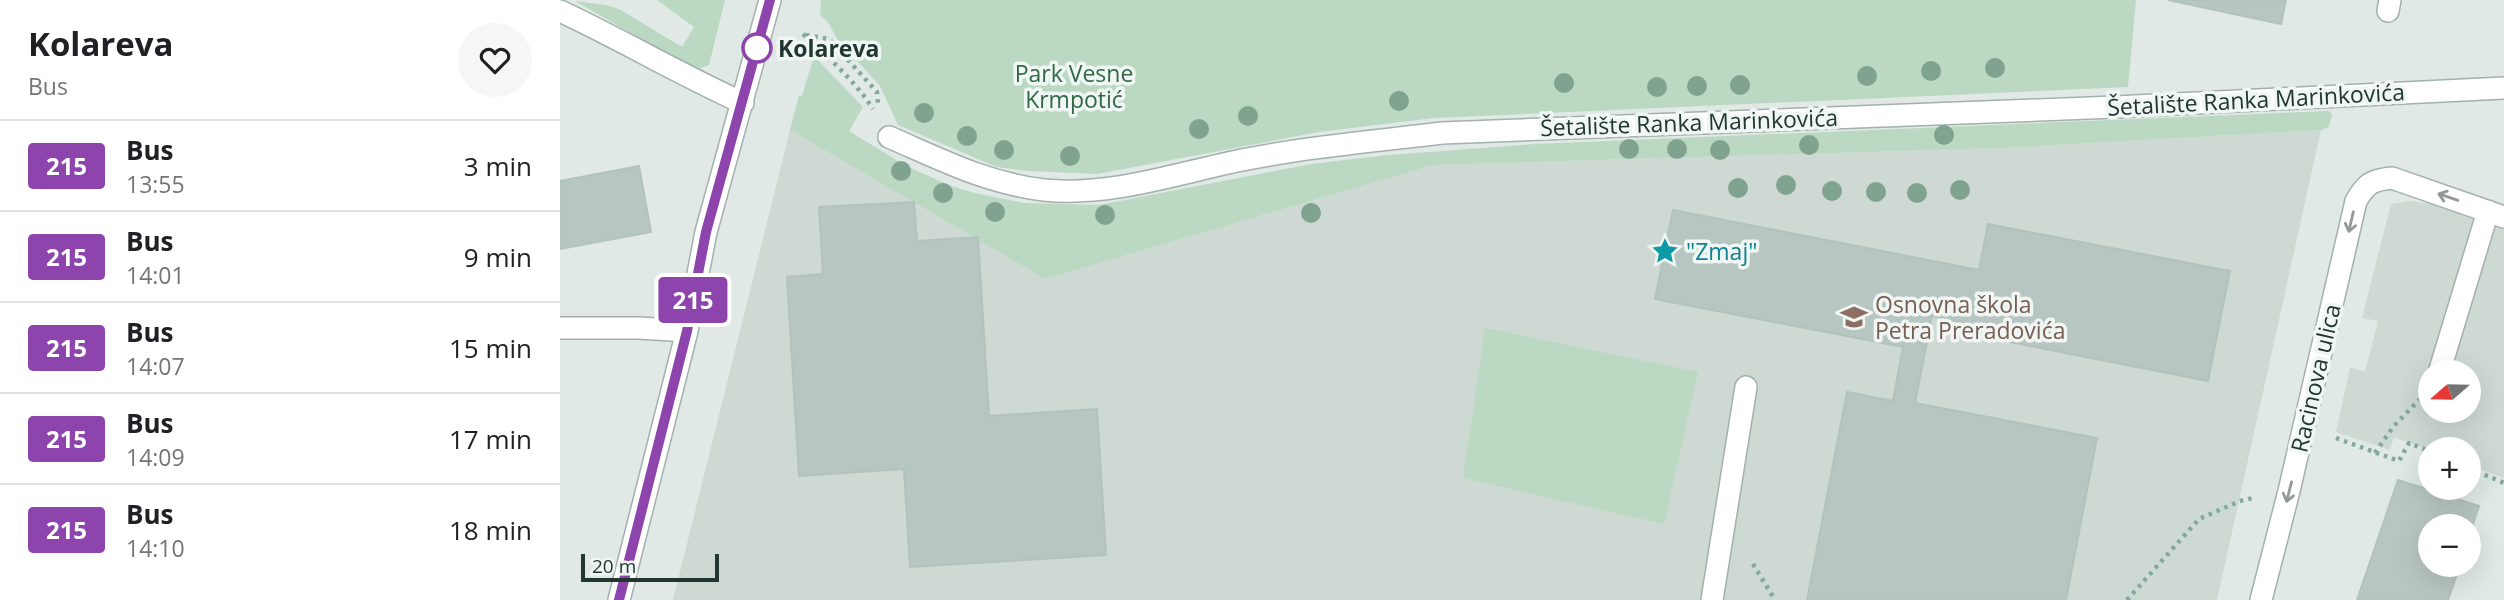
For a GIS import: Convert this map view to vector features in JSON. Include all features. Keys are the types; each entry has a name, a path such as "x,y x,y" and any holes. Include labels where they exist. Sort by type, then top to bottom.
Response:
{"street":[{"path":"619,600 687,331 706,232 770,0"},
{"path":"560,11 706,87 743,103"},
{"name":"Šetalište Ranka Marinkovića","path":"884,128 982,178 1044,190 1087,192 1257,158 1336,145 1442,133 2115,107 2504,88"},
{"name":"Racinova ulica","path":"2261,600 2356,201 2365,185 2392,178 2496,214"},
{"path":"2444,360 2496,214"},
{"path":"560,328 687,331"},
{"path":"1712,600 1746,387"}],"path":[{"path":"867,100 803,34 829,39 877,92 884,128"},
{"path":"2375,453 2393,427 2418,401"},
{"path":"2326,433 2399,461 2409,443 2418,447"},
{"path":"2481,473 2504,483"},
{"path":"2127,600 2199,519 2240,501 2289,491"}],"shaded area":[{"path":"790,130 1045,279 1433,165 2000,148 2321,130 2217,600 673,600"},
{"path":"2410,201 2432,204 2504,229 2504,478 2481,469 2481,437 2418,437 2418,446 2394,437 2390,450 2336,432 2350,367 2365,372 2378,321 2362,318 2391,204"}],"green space":[{"path":"657,0 725,0 709,65 695,70 575,1 619,9 682,47 694,27"},
{"name":"Park Vesne Krmpotić","path":"821,0 2136,0 2128,87 1434,118 1319,132 1097,174 997,167 898,125 880,86 837,39 828,22 820,15"},
{"path":"814,56 863,107 849,131 906,166 951,186 1024,203 1099,205 1311,164 1388,155 1535,144 2328,111 2332,114 2329,127 2321,130 2001,148 1433,165 1045,279 790,130 799,95 802,96"},
{"path":"1485,328 1698,372 1664,524 1463,478"}],"building":[{"path":"2168,0 2286,0 2281,24"},
{"path":"639,166 651,232 560,249 560,181"},
{"path":"914,202 917,241 978,237 989,416 1097,409 1106,555 910,567 904,469 799,476 787,277 823,274 819,207"},
{"path":"1673,210 1979,270 1988,224 2230,271 2208,381 1969,334 1971,324 1932,316 1915,403 2097,438 2066,600 1807,600 1847,392 1893,401 1903,347 1655,299"},
{"path":"2398,480 2418,486 2418,500 2460,500 2479,506 2476,514 2418,514 2418,577 2456,577 2448,600 2357,600"}],"bus line":[{"name":"215","path":"619,600 687,331 706,232 770,0"}],"place":[{"name":"Kolareva","path":"757,48"},
{"name":"\"Zmaj\"","path":"1665,251"},
{"name":"Osnovna škola Petra Preradovića","path":"1854,317"}]}
